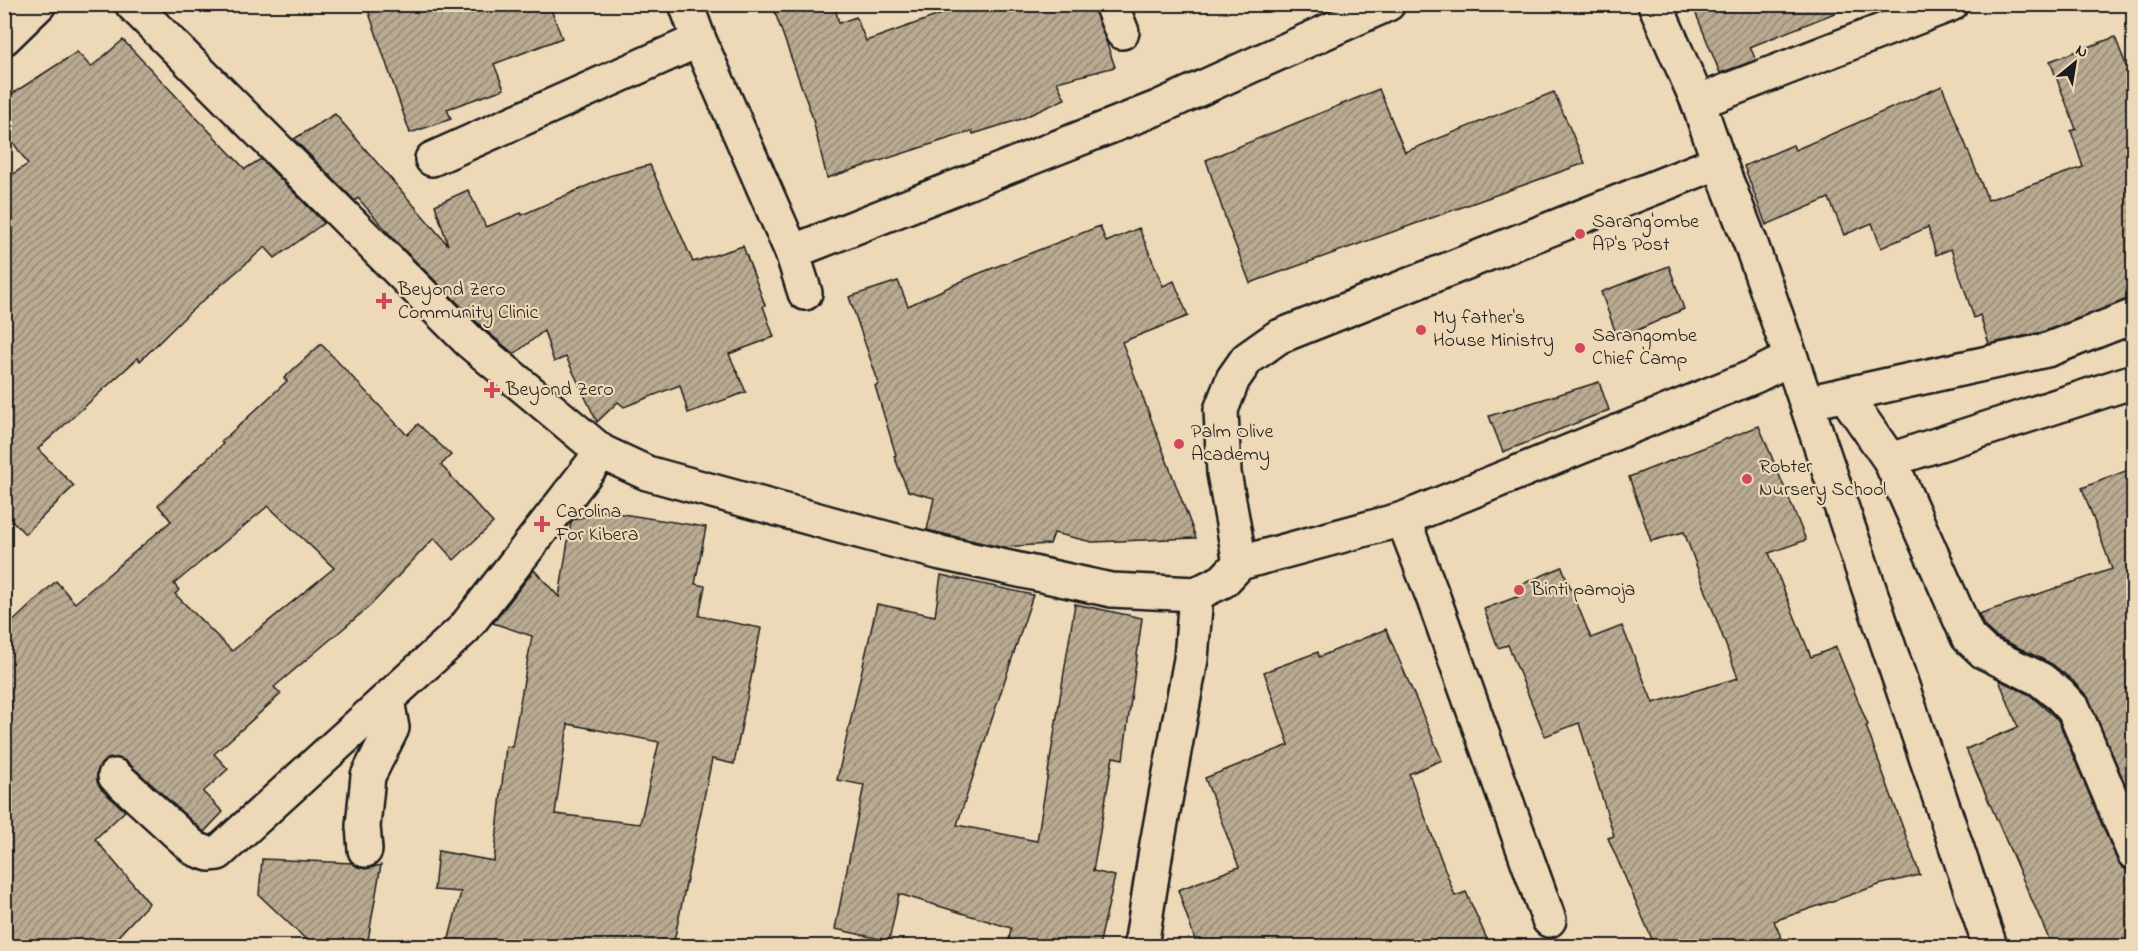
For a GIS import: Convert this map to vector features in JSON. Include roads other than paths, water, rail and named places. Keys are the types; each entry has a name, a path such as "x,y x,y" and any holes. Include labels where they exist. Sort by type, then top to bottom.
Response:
{"street":[{"path":"4,38 39,4"},
{"path":"132,4 470,342 602,452 647,473 941,553 1111,590 1196,594 1222,581 1240,563 1403,519 1744,381 1791,358"},
{"path":"686,4 699,40 792,252 805,293"},
{"path":"792,252 1157,108 1388,4"},
{"path":"1655,4 1698,102 1752,247 1990,946"},
{"path":"1698,102 1951,4"},
{"path":"432,159 699,40"},
{"path":"1240,563 1224,473 1221,411 1233,379 1247,359 1278,337 1719,162"},
{"path":"1805,404 2047,350 2133,316"},
{"path":"1890,460 2133,381"},
{"path":"1845,395 1890,460 1968,637 1984,652 2040,679 2074,710 2133,853"},
{"path":"115,776 195,849 209,854 219,853 464,629 602,452"},
{"path":"1403,519 1549,920"},
{"path":"1141,946 1159,832 1191,659 1196,594"},
{"path":"365,850 363,826 368,776 392,728 387,700"}],"place":[{"name":"Sarang'ombe AP's Post","path":"1580,234"},
{"name":"Beyond Zero Community Clinic","path":"384,301"},
{"name":"My father's House Ministry","path":"1421,330"},
{"name":"Sarangombe Chief Camp","path":"1580,348"},
{"name":"Beyond Zero","path":"492,390"},
{"name":"Palm Olive Academy","path":"1179,444"},
{"name":"Robter Nursery School","path":"1747,479"},
{"name":"Carolina For Kibera","path":"542,524"},
{"name":"Binti pamoja","path":"1519,590"}]}
